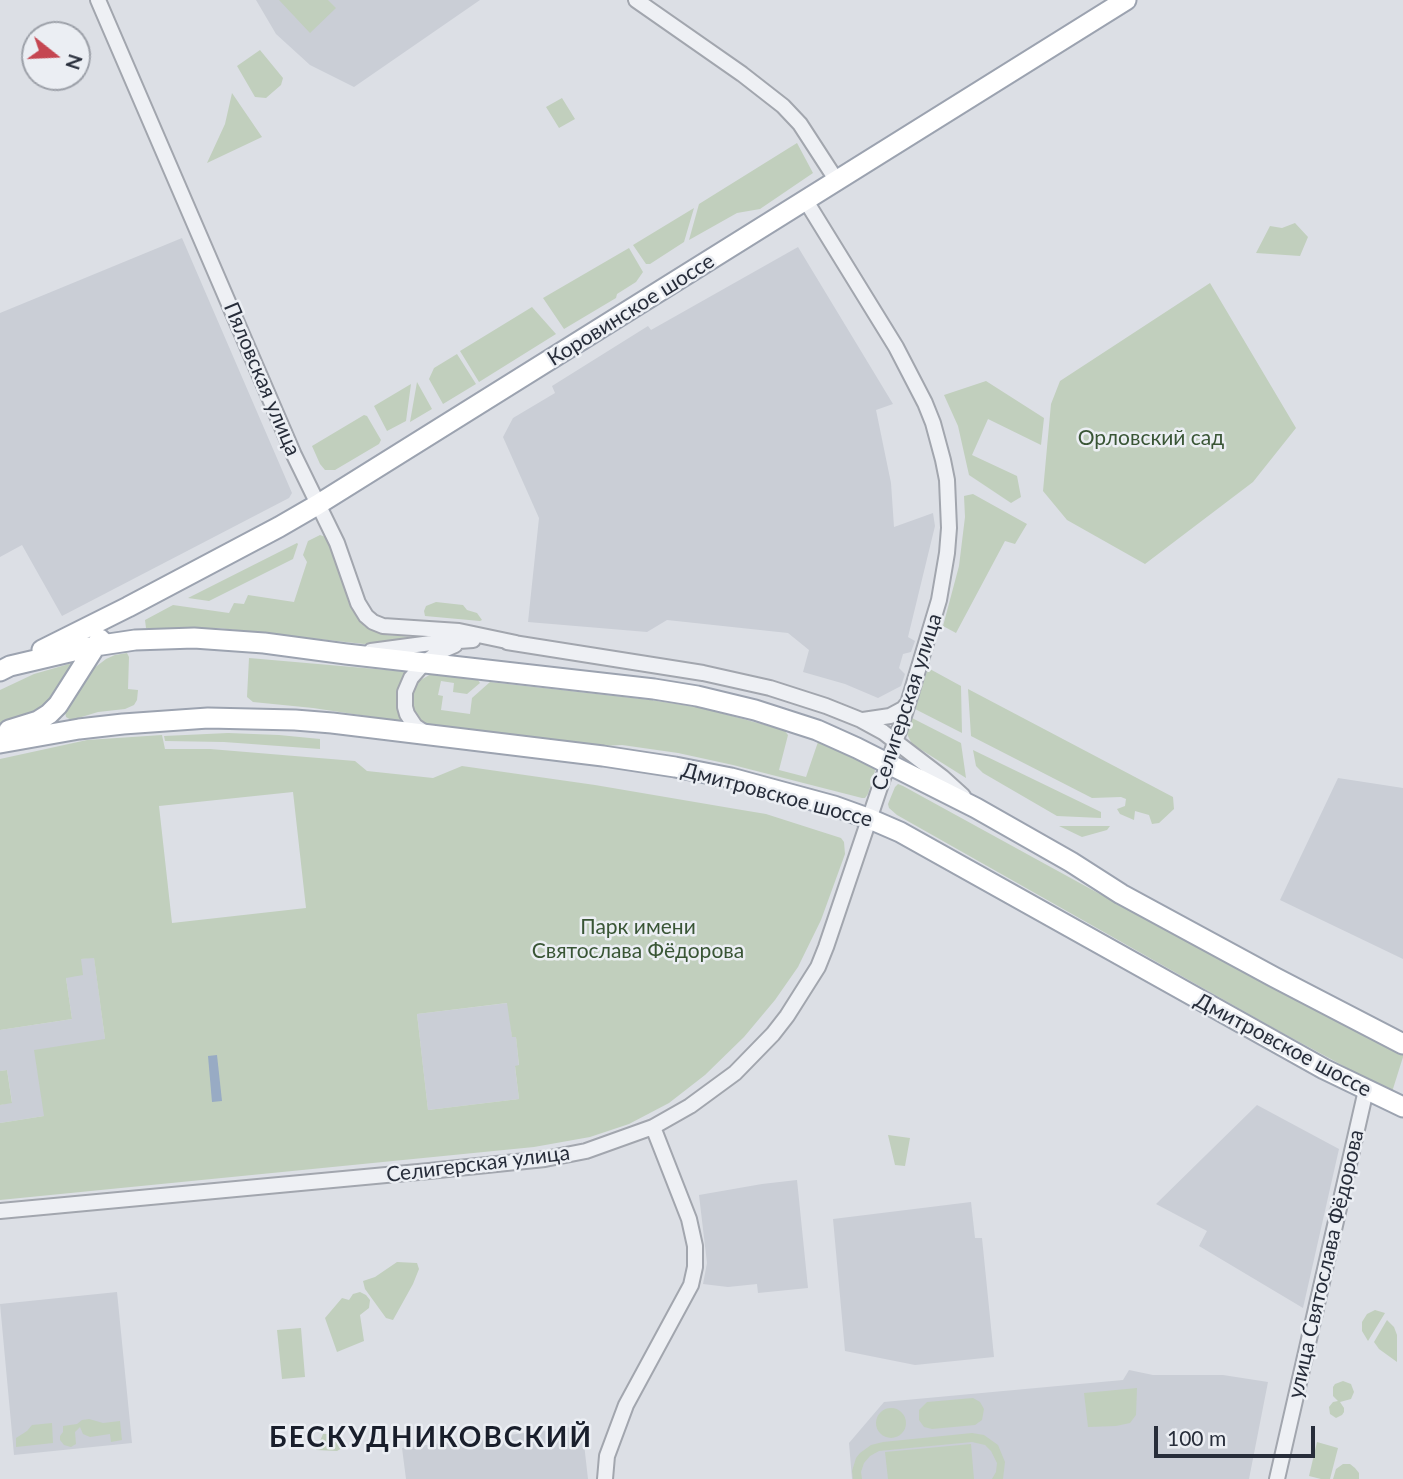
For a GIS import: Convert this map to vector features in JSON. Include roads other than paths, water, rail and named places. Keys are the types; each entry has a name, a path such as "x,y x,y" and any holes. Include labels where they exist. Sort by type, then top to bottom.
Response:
{"main road":[{"name":"Коровинское шоссе","path":"5,668 128,607 317,505 1126,0"},
{"name":"Коровинское шоссе","path":"96,646 113,621 128,607"},
{"path":"5,668 96,646 135,640 194,638 264,643 697,696 755,710 817,730 976,808 1121,894 1403,1044"},
{"path":"0,732 38,721 49,714 66,694 96,646"},
{"name":"Дмитровское шоссе","path":"0,743 109,725 247,718 332,723 593,755 731,778 834,806 870,819 933,850 1288,1050 1403,1107"}],"street":[{"name":"Пяловская улица","path":"98,0 317,505 337,542 358,603 366,617 383,626 459,631 516,643"},
{"path":"636,0 783,106 800,124 837,181"},
{"name":"Селигерская улица","path":"0,1211 545,1159 586,1150 653,1128 690,1106 736,1073 773,1034 818,967 870,819 934,619 945,565 949,527 947,480 933,423 925,403 896,347 806,201"},
{"path":"435,736 410,721 405,707 405,692 416,670 424,663 439,652 470,640"},
{"path":"345,654 470,640 516,643 703,673 770,688 835,709 883,732 942,777 976,808"},
{"path":"861,720 890,716 909,702"},
{"name":"улица Святослава Фёдорова","path":"1277,1479 1366,1090"},
{"path":"605,1479 610,1449 626,1405 691,1285 695,1267 695,1246 689,1219 653,1128"}],"water":[{"path":"217,1055 222,1101 212,1102 208,1056"}],"district":[{"name":"БЕСКУДНИКОВСКИЙ","path":"431,1438"}],"park label":[{"name":"Орловский сад","path":"1151,438"},
{"name":"Парк имени Святослава Фёдорова","path":"638,939"}]}
